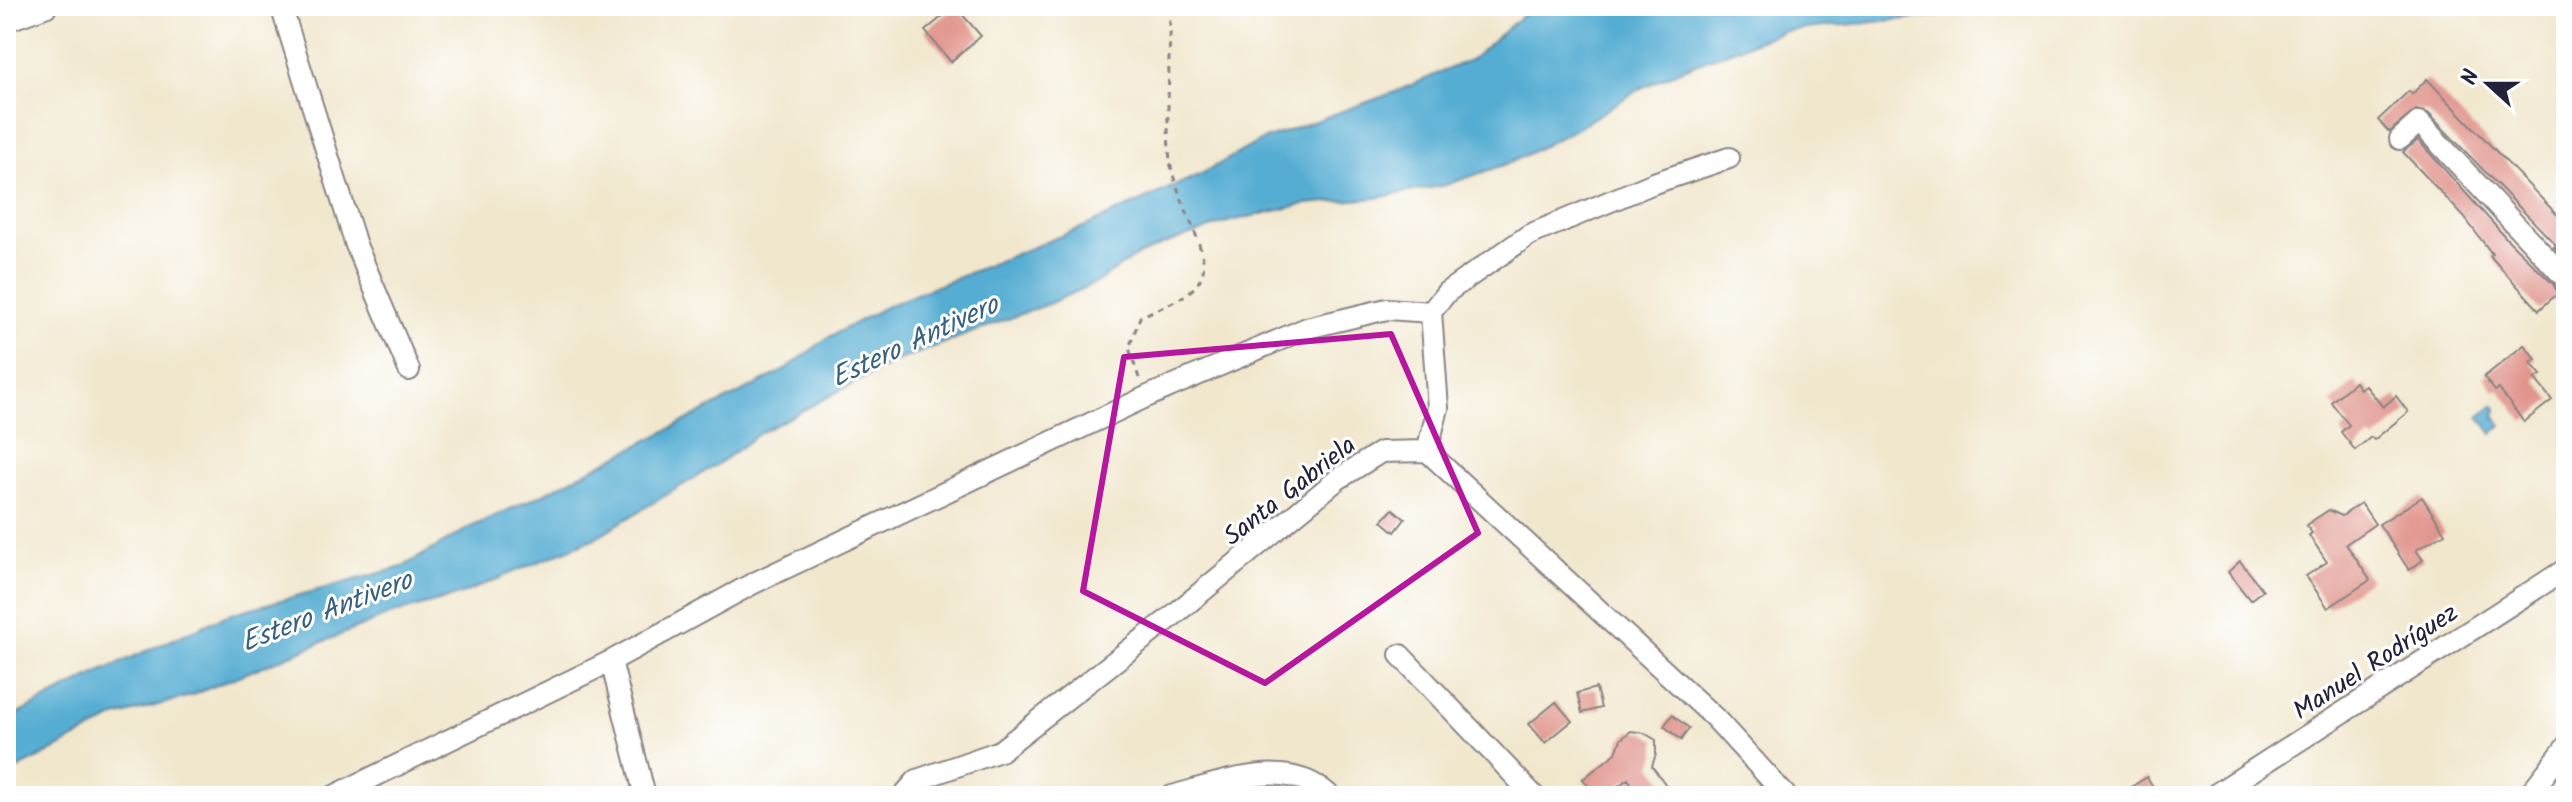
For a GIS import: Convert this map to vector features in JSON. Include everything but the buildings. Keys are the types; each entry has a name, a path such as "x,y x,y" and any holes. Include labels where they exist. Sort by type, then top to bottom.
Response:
{"street":[{"path":"6,21 47,6"},
{"path":"281,6 356,245 409,370"},
{"path":"2400,139 2419,122 2566,279 2566,283"},
{"path":"1729,158 1654,183 1529,235 1447,292 1431,312 1438,408 1427,451 1715,718 1786,796"},
{"path":"334,796 611,661 752,584 1146,397 1307,328 1387,309 1431,312"},
{"name":"Santa Gabriela","path":"903,796 917,780 1000,751 1170,618 1338,479 1381,452 1427,451"},
{"name":"Manuel Rodríguez","path":"2213,796 2566,569"},
{"path":"1400,655 1534,796"},
{"path":"611,661 645,796"},
{"path":"2528,796 2566,747"},
{"path":"1172,796 1246,776 1281,775 1309,780 1330,796"}],"path":[{"path":"1146,397 1129,348 1140,317 1187,294 1197,284 1203,271 1202,255 1177,194 1170,161 1170,38 1166,6"}],"highlighted area":[{"path":"1391,334 1478,533 1265,683 1083,591 1124,357"}],"water":[{"name":"Estero Antivero","path":"1533,6 2036,6 1784,31 1641,88 1576,129 1512,162 1446,185 1376,198 1305,204 1227,222 1162,245 1135,257 1097,282 1053,302 894,362 760,433 721,462 593,539 459,595 389,615 190,696 116,717 6,775 6,720 97,673 230,614 402,567 471,527 541,495 785,370 827,338 887,306 1088,225 1203,173 1260,141 1395,92 1472,59"},
{"path":"2494,405 2497,409 2495,417 2502,425 2492,434 2479,416"}]}
